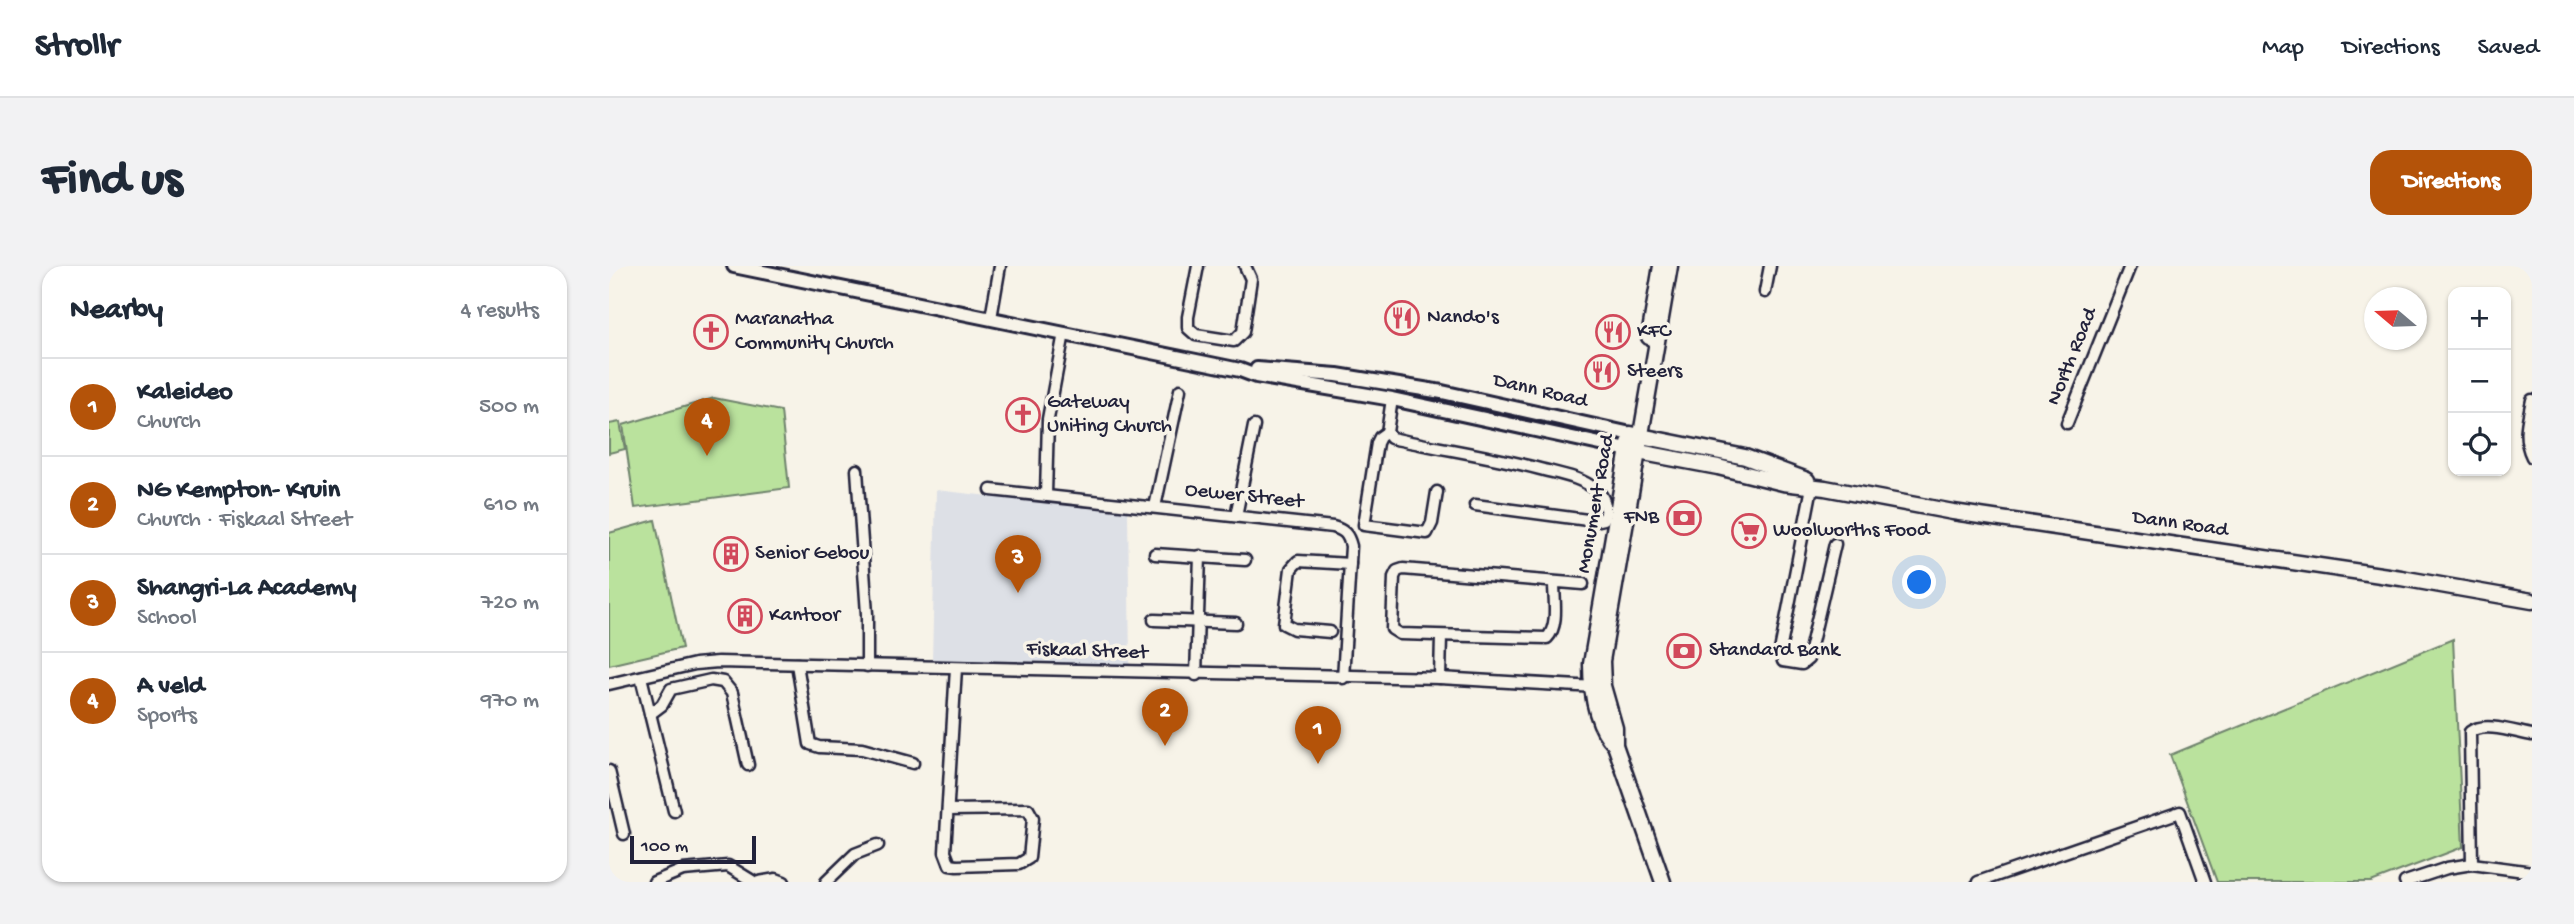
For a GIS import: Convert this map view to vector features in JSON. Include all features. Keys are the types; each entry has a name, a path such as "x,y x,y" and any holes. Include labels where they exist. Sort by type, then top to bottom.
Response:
{"main road":[{"name":"Monument Road","path":"1661,266 1632,451 1598,618 1597,682 1604,734 1615,745 1663,882"},
{"name":"Monument Road","path":"1635,434 1670,266"},
{"name":"Dann Road","path":"1635,434 1745,457 1818,487"},
{"name":"Dann Road","path":"1632,451 2036,526 2388,576 2531,600"}],"street":[{"name":"Dann Road","path":"734,266 991,317 1240,370 1256,376 1392,400 1632,451"},
{"path":"991,317 1000,266"},
{"path":"1198,266 1188,328 1196,335 1234,341 1243,332 1251,279 1245,266"},
{"path":"1765,292 1770,266"},
{"name":"North Road","path":"2067,423 2130,266"},
{"path":"1046,495 1048,419 1064,333"},
{"name":"Dann Road","path":"1240,370 1325,374 1376,382 1507,405 1635,434"},
{"path":"1155,507 1180,390"},
{"path":"1392,400 1387,432 1377,443 1364,525 1427,533 1432,523 1437,492"},
{"path":"2532,400 2525,435 2532,457"},
{"path":"1236,516 1254,426"},
{"path":"1387,432 1391,438 1504,460 1572,477 1599,493 1604,502 1605,513 1604,519 1595,521 1475,505"},
{"path":"857,470 867,614 867,666"},
{"path":"1818,487 1780,651 1783,661 1802,664 1806,661 1835,544"},
{"name":"Oewer Street","path":"991,490 1343,530 1349,537 1351,546 1343,678"},
{"path":"1155,554 1245,560"},
{"path":"1196,675 1200,556"},
{"path":"1330,632 1294,629 1283,624 1291,569 1298,561 1350,564"},
{"path":"1554,583 1554,624 1547,638 1441,636 1400,634 1393,631 1393,581 1397,571 1403,569 1583,584"},
{"path":"1154,620 1236,623"},
{"path":"1440,678 1441,636"},
{"name":"Fiskaal Street","path":"609,684 702,663 1440,678 1567,685 1597,682"},
{"path":"797,664 810,744 819,747 862,749 913,763"},
{"path":"948,810 1028,809 1033,818 1029,858 1024,863 1014,865 950,865 945,852 956,668"},
{"path":"641,677 674,811"},
{"path":"650,714 662,705 671,689 711,680 723,682 732,693 748,765"},
{"path":"2472,863 2470,732 2483,727 2532,735"},
{"path":"609,771 624,834"},
{"path":"1978,882 1994,879 2180,812 2205,882"},
{"path":"826,882 855,854 878,845"},
{"path":"2405,882 2472,863 2532,872"},
{"path":"655,882 683,870 728,866 757,882 776,878 784,882"}],"shaded area":[{"path":"936,490 1128,512 1130,666 932,661"}],"green space":[{"path":"714,398 781,411 789,488 635,508 623,425"},
{"path":"620,422 625,449 609,453 609,424"},
{"path":"655,520 682,648 609,665 609,533"},
{"path":"2453,639 2463,847 2371,882 2217,882 2170,755"}],"place":[{"name":"Nando's","path":"1402,318"},
{"name":"Maranatha Community Church","path":"711,332"},
{"name":"KFC","path":"1613,332"},
{"name":"Steers","path":"1602,372"},
{"name":"Gateway Uniting Church","path":"1023,415"},
{"name":"A veld","path":"707,456"},
{"name":"FNB","path":"1684,518"},
{"name":"Woolworths Food","path":"1749,531"},
{"name":"Senior Gebou","path":"731,554"},
{"name":"Shangri-La Academy","path":"1018,593"},
{"name":"Kantoor","path":"745,616"},
{"name":"Standard Bank","path":"1684,651"},
{"name":"NG Kempton- Kruin","path":"1165,746"},
{"name":"Kaleideo","path":"1318,764"}]}
